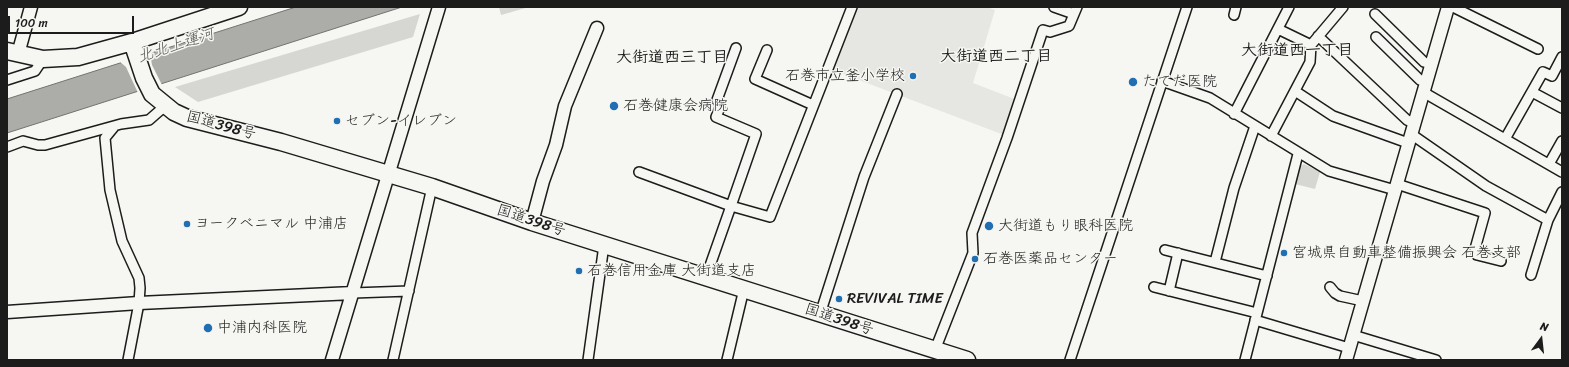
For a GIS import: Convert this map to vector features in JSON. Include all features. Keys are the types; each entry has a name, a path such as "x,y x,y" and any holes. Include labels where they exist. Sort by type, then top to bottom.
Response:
{"highway":[{"path":"12,53 43,59 78,57 134,47 239,7"},
{"name":"国道398号","path":"134,47 152,94 165,106 187,118 260,136 432,187 532,222 967,360"}],"street":[{"path":"12,53 31,7"},
{"path":"639,172 731,206 770,217 852,7"},
{"path":"935,350 973,253 972,233 1007,138 1043,30 1050,32 1069,26 1075,10 1054,7"},
{"path":"1070,360 1187,7"},
{"path":"1234,114 1289,7"},
{"path":"1346,360 1448,7"},
{"path":"1453,7 1538,49"},
{"path":"1271,136 1310,62 1311,45 1341,8"},
{"path":"332,360 439,9"},
{"path":"1375,14 1424,62 1431,64"},
{"path":"532,222 543,181 556,145 565,106 597,28"},
{"path":"1278,29 1311,45"},
{"path":"1318,36 1407,120 1411,134"},
{"path":"1376,37 1420,80 1425,87 1505,139 1562,172"},
{"path":"706,277 756,134 716,118 721,104 717,100 736,48"},
{"path":"767,50 755,79 813,106"},
{"path":"1505,139 1543,72 1552,76 1562,58"},
{"path":"7,80 35,71 43,59"},
{"path":"1162,81 1210,98 1298,154 1329,171 1396,187 1485,213 1475,249 1477,255 1501,261"},
{"path":"1295,91 1333,116 1411,134 1486,186 1548,220"},
{"path":"1532,92 1562,108"},
{"path":"822,315 822,308 864,177 897,94"},
{"path":"7,146 23,141 38,145 45,145 121,124 149,120 165,106"},
{"path":"1215,262 1234,188 1255,126"},
{"path":"114,127 105,138 110,190 122,241 139,278 139,304 128,360"},
{"path":"1549,164 1562,141"},
{"path":"1245,360 1298,154"},
{"path":"393,360 432,187"},
{"path":"1531,275 1548,220 1562,192"},
{"path":"588,360 604,245"},
{"path":"1165,250 1267,276"},
{"path":"1169,291 1178,253"},
{"path":"1154,287 1256,316 1349,348"},
{"path":"1330,287 1340,296 1363,302"},
{"path":"727,360 744,289"},
{"path":"7,312 409,291"},
{"path":"1353,335 1436,360"}],"shaded area":[{"path":"499,7 529,7 501,15"},
{"name":"石巻市立釜小学校","path":"855,7 987,7 995,10 973,83 1017,100 1004,135 830,69"},
{"path":"420,14 413,37 198,102 175,87"},
{"path":"1304,164 1320,172 1315,189 1295,184 1299,167"}],"water":[{"name":"北北上運河","path":"296,7 402,7 7,133 7,99"}],"pier":[{"path":"152,51 152,65 162,85 138,93 126,67 119,61"}],"place":[{"name":"石巻市立釜小学校","path":"913,76"},
{"name":"たてだ医院","path":"1133,82"},
{"name":"石巻健康会病院","path":"614,106"},
{"name":"セブン-イレブン","path":"337,121"},
{"name":"ヨークベニマル 中浦店","path":"187,224"},
{"name":"大街道もり眼科医院","path":"989,226"},
{"name":"宮城県自動車整備振興会 石巻支部","path":"1284,253"},
{"name":"石巻医薬品センター","path":"975,259"},
{"name":"石巻信用金庫 大街道支店","path":"579,271"},
{"name":"REVIVAL TIME","path":"839,299"},
{"name":"中浦内科医院","path":"208,328"}],"district":[{"name":"大街道西一丁目","path":"1297,51"},
{"name":"大街道西二丁目","path":"996,57"},
{"name":"大街道西三丁目","path":"672,58"}]}
